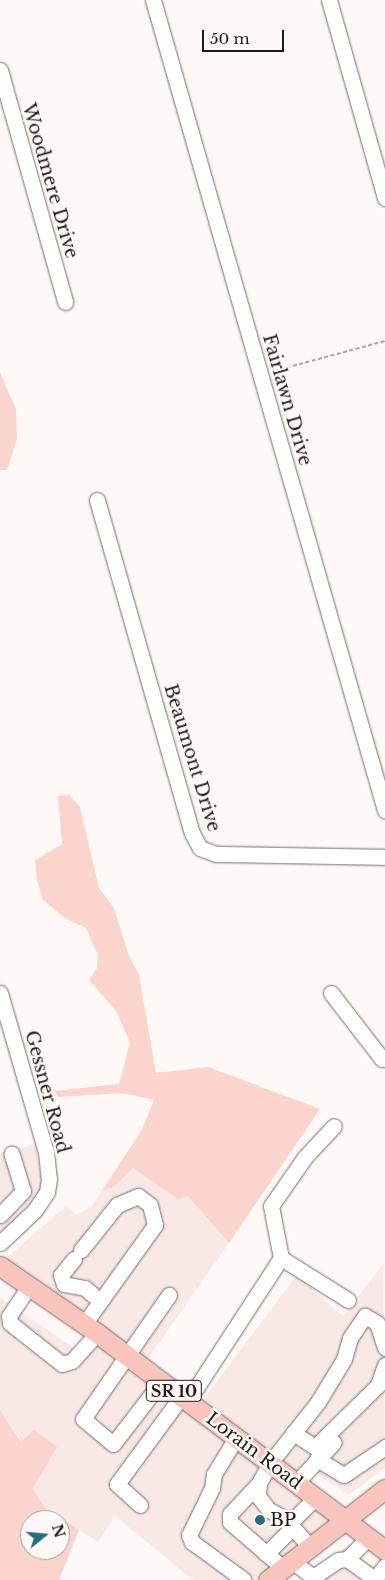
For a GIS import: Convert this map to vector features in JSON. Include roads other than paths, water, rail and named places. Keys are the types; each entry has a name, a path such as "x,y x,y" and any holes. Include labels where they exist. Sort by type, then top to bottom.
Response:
{"main road":[{"name":"Lorain Road","path":"0,1266 30,1285 380,1543"},
{"path":"268,1580 385,1489"}],"street":[{"name":"Fairlawn Drive","path":"153,0 385,810"},
{"path":"329,0 385,198"},
{"name":"Woodmere Drive","path":"0,70 65,302"},
{"name":"Beaumont Drive","path":"97,500 192,833 200,848 216,854 385,857"},
{"name":"Gessner Road","path":"0,993 49,1169 47,1192 26,1218 0,1243"},
{"path":"331,993 382,1059 385,1059"},
{"path":"140,1505 117,1484 184,1399 281,1258 271,1206 305,1157 334,1126"},
{"path":"12,1154 22,1191 5,1209 26,1218"},
{"path":"30,1285 9,1316 10,1323 62,1364 72,1361 90,1329 100,1301 155,1225 150,1205 138,1196 117,1205 62,1275 64,1284 85,1288 100,1301"},
{"path":"281,1258 348,1300"},
{"path":"161,1382 113,1444 83,1419 169,1295"},
{"path":"380,1543 347,1559 338,1560 315,1579 266,1554 230,1522 230,1514 259,1482 270,1463 344,1359 350,1338 365,1316 377,1323 385,1348"},
{"path":"293,1433 315,1448 378,1385 385,1365"},
{"path":"297,1482 385,1385"},
{"path":"236,1438 214,1474 212,1488 190,1535 192,1542 244,1580"},
{"path":"317,1460 344,1475 385,1447"},
{"path":"259,1482 258,1496 268,1510 289,1524 310,1547"},
{"path":"266,1554 289,1524 316,1497"},
{"path":"347,1559 374,1580 385,1566"}],"place":[{"name":"BP","path":"260,1520"}]}
